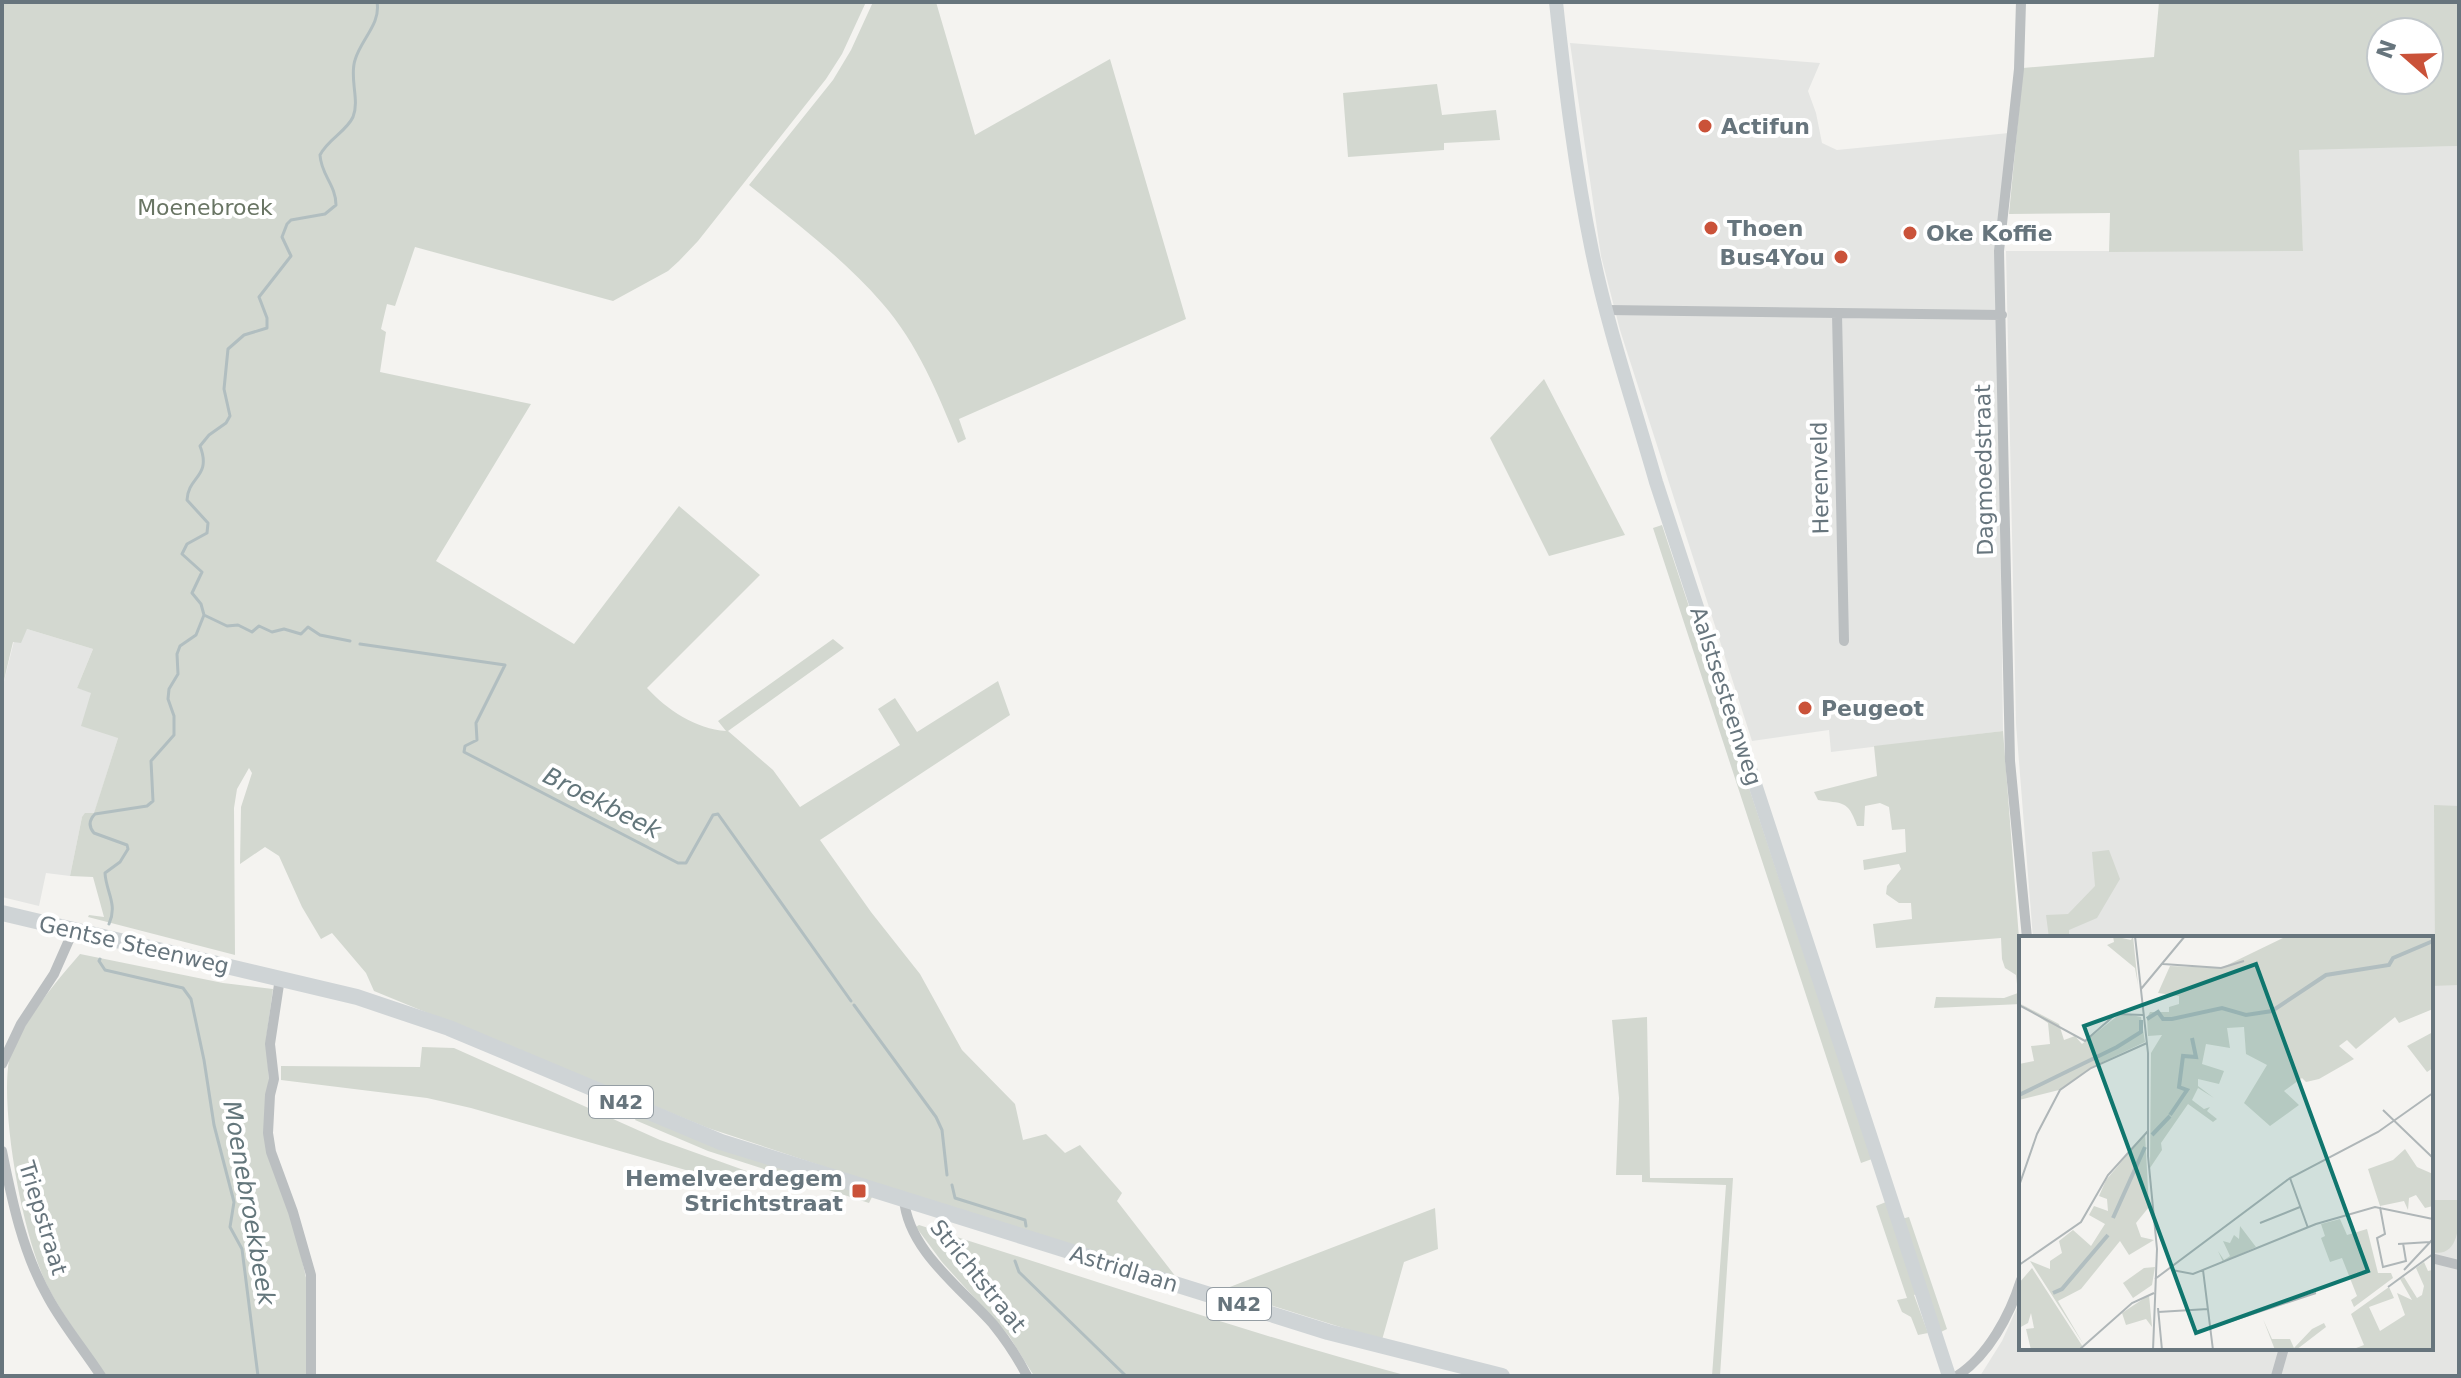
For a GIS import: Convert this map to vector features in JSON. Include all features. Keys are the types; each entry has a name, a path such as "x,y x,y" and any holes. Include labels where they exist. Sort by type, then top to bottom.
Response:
{"main road":[{"name":"Aalstsesteenweg","path":"1556,2 1572,131 1592,251 1656,482 1949,1376"},
{"name":"Gentse Steenweg","path":"2,913 273,977"},
{"name":"N42","path":"273,977 392,1008 449,1028 721,1142 904,1199"},
{"name":"Astridlaan","path":"904,1199 1328,1332 1502,1376"}],"street":[{"name":"Dagmoedstraat","path":"2021,2 2019,69 1999,251 2010,747 2027,936"},
{"path":"1607,310 2002,315"},
{"name":"Herenveld","path":"1837,314 1844,641"},
{"path":"2,1064 21,1024 54,974 73,931"},
{"path":"273,977 270,1044 274,1079 268,1133 271,1152 311,1275 311,1376"},
{"name":"Triepstraat","path":"2,1151 20,1227 38,1278 101,1376"},
{"name":"Strichtstraat","path":"904,1199 908,1218 929,1255 994,1326 1027,1376"},
{"path":"2433,1258 2459,1265"},
{"path":"1957,1376 1973,1365 2014,1301 2019,1286"},
{"path":"2276,1376 2283,1350"}],"shaded area":[{"path":"1570,43 1820,63 1808,91 1822,143 1837,150 2009,133 1998,367 2003,731 1831,752 1829,730 1752,741 1620,330 1601,256"},
{"path":"2459,146 2459,1376 1980,1376 2002,1341 2019,1303 2019,1350 2433,1350 2433,936 2033,936 2016,724 2006,251 2303,251 2298,149"},
{"path":"27,629 93,649 77,688 91,692 118,738 94,814 82,817 70,876 46,873 39,906 2,897 2,689 14,641"}],"green space":[{"name":"Moenebroek","path":"2,2 866,2 842,54 826,79 698,241 668,271 613,301 415,247 395,306 387,304 381,329 386,332 380,372 531,404 436,561 574,644 679,506 760,575 647,688 683,717 704,727 726,731 718,721 833,639 844,648 728,731 773,770 800,807 900,745 878,709 895,698 917,732 998,681 1010,715 820,840 920,974 962,1050 1015,1104 1023,1140 1046,1134 1065,1153 1080,1145 1122,1193 1117,1201 1176,1277 708,1128 374,991 366,973 332,933 321,939 302,907 279,856 265,847 240,864 241,807 252,773 249,768 237,789 234,808 235,955 88,917 104,917 93,877 70,876 82,817 85,813 94,813 118,738 81,726 91,693 77,688 93,649 27,629 21,643 13,642 2,689"},
{"path":"873,2 936,2 975,135 1110,59 1186,319 959,419 966,439 958,443 926,370 895,319 835,256 749,185 833,80"},
{"path":"2159,2 2459,2 2459,146 2299,150 2303,251 2109,252 2110,213 2009,214 2023,68 2154,57"},
{"path":"1437,84 1442,115 1496,110 1500,140 1444,143 1444,150 1348,157 1343,93"},
{"path":"1544,379 1625,535 1549,556 1490,438"},
{"path":"1662,525 1872,1159 1861,1163 1653,528"},
{"path":"2003,731 2019,938 2019,1004 1934,1008 1936,997 2004,998 2018,993 2016,975 2005,968 2002,959 2001,938 1876,948 1873,924 1912,919 1911,903 1899,903 1886,894 1887,886 1901,869 1899,864 1864,870 1863,860 1906,852 1905,829 1892,830 1889,807 1880,803 1865,806 1864,826 1857,826 1847,807 1818,800 1814,792 1877,776 1874,746"},
{"path":"2434,805 2459,806 2459,985 2433,986"},
{"path":"2109,850 2120,879 2097,918 2069,930 2069,936 2049,936 2046,915 2068,914 2095,886 2092,852"},
{"path":"80,954 223,983 273,989 266,1040 269,1080 264,1126 307,1282 307,1376 105,1376 49,1289 39,1268 16,1176 8,1111 9,1060 30,1017"},
{"path":"1647,1017 1650,1178 1733,1178 1720,1376 1712,1376 1726,1185 1642,1182 1642,1175 1616,1175 1619,1098 1612,1020"},
{"path":"422,1047 454,1048 660,1140 752,1173 748,1188 471,1108 427,1098 281,1080 281,1066 420,1067"},
{"path":"638,1114 873,1195 869,1203 708,1151 635,1120"},
{"path":"2433,1200 2459,1200 2456,1236 2448,1250 2433,1252"},
{"path":"1886,1202 1894,1221 1909,1217 1947,1329 1939,1333 1925,1291 1914,1295 1928,1333 1918,1335 1911,1317 1902,1312 1897,1300 1907,1298 1876,1206"},
{"path":"1435,1208 1438,1249 1404,1262 1382,1340 1222,1290"},
{"path":"919,1225 1224,1322 1408,1376 1034,1376 1009,1336 942,1262 916,1227"}],"waterway":[{"name":"Moenebroekbeek","path":"109,924 112,904 105,873 120,862 128,849 127,845 94,833 90,821 95,814 147,806 153,801 151,761 174,735 174,716 168,699 169,689 178,674 177,654 180,646 196,635 204,615 201,604 192,593 202,572 182,554 187,544 207,533 208,523 187,500 203,464 200,446 230,416 224,389 228,349 244,335 267,328 267,318 259,297 291,256 282,237 287,224 291,220 325,214 336,205 320,155 353,117 353,67 376,17 377,2"},
{"name":"Broekbeek","path":"204,615 227,626 238,625 252,632 259,626 272,632 284,629 301,634 308,627 320,635 350,641"},
{"name":"Broekbeek","path":"360,644 505,665 476,723 477,740 465,746 464,752 678,863 686,863 713,815 718,814 851,1001"},
{"name":"Moenebroekbeek","path":"100,959 105,970 183,988 191,999 214,1125 234,1202 230,1227 242,1249 258,1376"},
{"name":"Broekbeek","path":"854,1005 936,1117 942,1130 947,1175"},
{"name":"Broekbeek","path":"952,1185 955,1198 1025,1220 1026,1226"},
{"name":"Broekbeek","path":"1015,1261 1019,1272 1126,1376"}],"place":[{"name":"Actifun","path":"1705,126"},
{"name":"Thoen","path":"1711,228"},
{"name":"Oke Koffie","path":"1910,233"},
{"name":"Bus4You","path":"1841,257"},
{"name":"Peugeot","path":"1805,708"},
{"name":"Hemelveerdegem Strichtstraat","path":"859,1191"}]}
